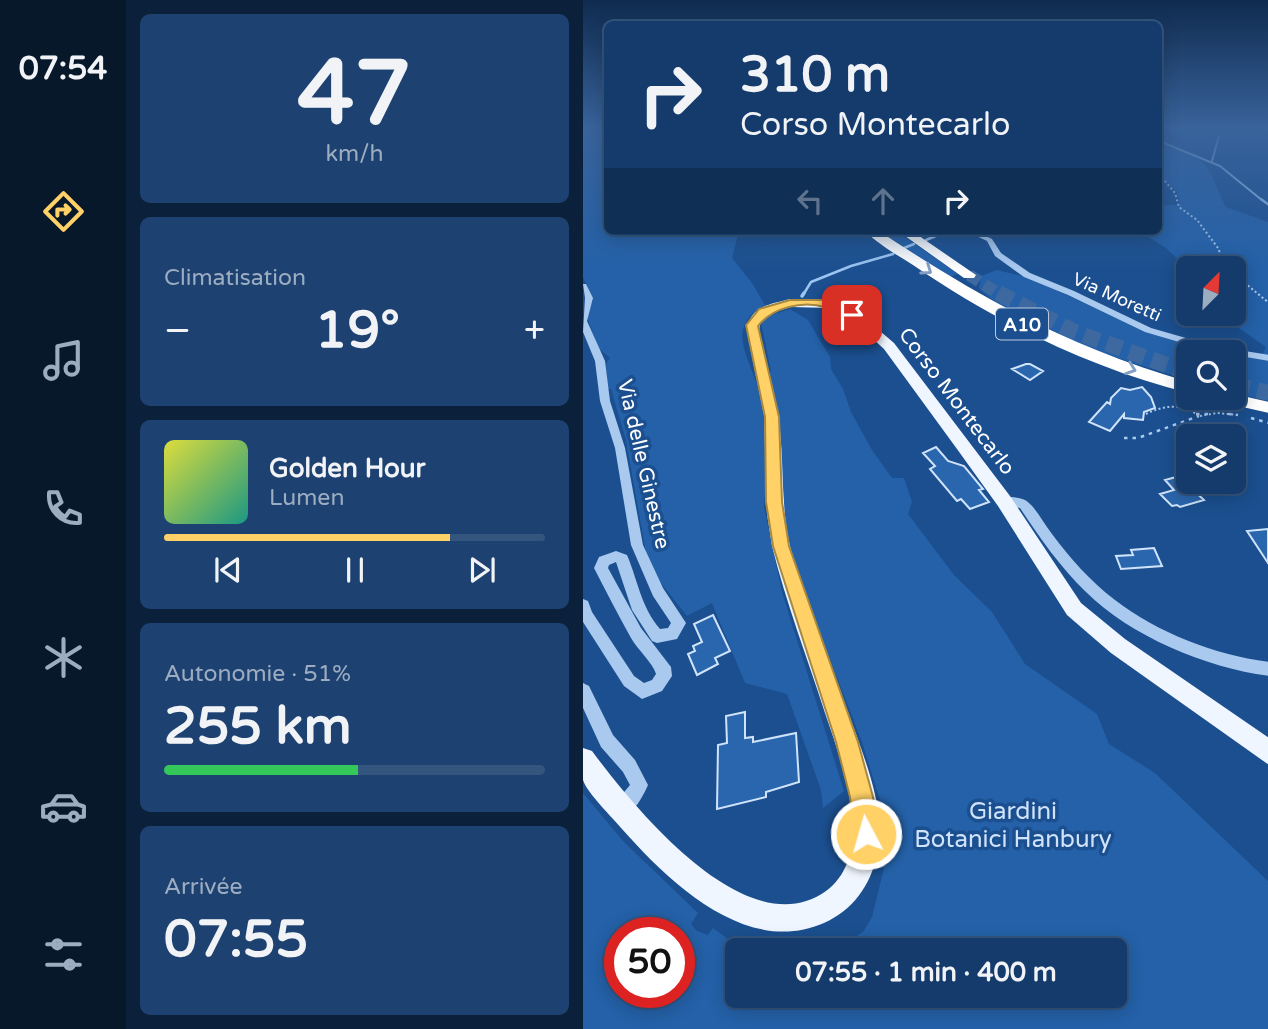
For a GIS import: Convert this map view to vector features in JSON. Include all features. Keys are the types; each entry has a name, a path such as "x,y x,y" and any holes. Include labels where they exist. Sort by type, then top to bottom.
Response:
{"highway":[{"name":"A10","path":"877,235 960,290 1041,333 1125,368 1176,384"},
{"path":"910,235 969,275"},
{"path":"1246,403 1268,408"}],"main road":[{"name":"Corso Montecarlo","path":"621,809 648,838 698,881 738,907 759,916 796,919 828,909 856,878 866,834 858,782 802,614 776,523 772,417 752,325 758,316 770,308 806,302 832,305 863,323 889,346 1004,502 1074,609 1118,646 1268,753"},
{"path":"583,760 621,809"}],"street":[{"name":"Via Moretti","path":"978,235 990,240 996,246 998,254 1027,275 1148,330 1213,349 1268,358"},
{"name":"Via delle Ginestre","path":"583,285 589,298 583,322 601,360 605,401 620,447 641,558 658,593 678,620 679,627 672,634 657,636 646,623 622,559 616,556 604,561 601,568 646,651 663,667 664,677 657,686 642,691 629,681 583,605"},
{"path":"1004,502 1013,501 1024,505 1052,546 1090,589 1136,624 1215,658 1268,669"},
{"path":"583,691 607,741 629,766 639,785 621,809"}],"path":[{"path":"1162,178 1175,194 1179,207 1197,220 1220,256"},
{"path":"1246,282 1268,303"},
{"path":"1146,414 1155,409 1186,407 1199,416"},
{"path":"1124,438 1138,438 1199,416 1217,413 1245,415 1268,423"}],"green space":[{"name":"Giardini Botanici Hanbury","path":"583,175 604,175 604,235 738,235 732,258 765,305 753,313 743,332 745,353 758,388 771,371 761,323 768,316 790,309 808,320 830,357 831,369 872,450 892,478 904,478 912,502 908,514 954,575 992,612 1025,664 1097,714 1109,744 1155,773 1268,881 1268,1029 583,1029 583,793 623,841 698,913 695,918 604,917 604,1008 695,1008 695,929 708,935 713,928 727,938 725,1008 1127,1008 1127,938 853,938 863,932 872,917 884,868 888,826 862,742 765,492 764,507 782,592 844,791 823,808 821,790 787,694 745,683 712,603 687,616 657,578 646,553 626,440 611,389 607,389 606,364 610,358 598,348 586,314 593,301 583,277"},
{"path":"1162,175 1211,175 1226,207 1268,222 1268,401 1246,396 1246,354 1262,355 1266,347 1236,326 1246,326 1246,256 1176,258 1145,235 1162,235 1162,205 1180,205 1177,191 1162,178"},
{"path":"886,235 902,235 958,274 950,277"},
{"path":"997,270 1027,277 1139,328 1176,341 1176,376 1102,353 1010,310 979,288 981,276"}],"building":[{"path":"1026,364 1043,371 1030,380 1012,369"},
{"path":"1142,387 1151,397 1155,408 1144,412 1143,420 1124,418 1124,414 1110,431 1089,422 1107,402 1110,404 1111,398 1121,388 1130,390"},
{"path":"936,447 948,461 964,466 983,489 979,490 989,502 970,509 961,499 957,501 930,469 935,466 923,453"},
{"path":"1176,477 1176,494 1198,494 1204,500 1180,507 1172,506 1160,494 1174,490 1165,480"},
{"path":"1268,529 1268,563 1247,531"},
{"path":"1154,548 1162,566 1121,569 1116,556 1133,555 1131,550"},
{"path":"713,615 730,651 715,658 718,664 697,675 688,654 695,651 693,646 702,642 694,624"},
{"path":"745,712 745,738 753,737 753,742 796,733 799,782 766,792 766,797 717,809 718,745 727,743 726,716"}],"waterway":[{"path":"1231,175 1263,201"},
{"path":"1261,199 1269,205"},
{"path":"926,240 938,235"},
{"path":"904,248 914,244"},
{"path":"803,295 811,282 851,266 893,254"}],"tunnel":[{"path":"969,275 1001,295"},
{"path":"998,293 1075,332 1176,368"},
{"path":"1246,388 1269,393"}],"route":[{"path":"852,315 823,303 790,303 763,312 752,325 772,417 774,502 781,546 847,742 862,797 866,834"}]}
